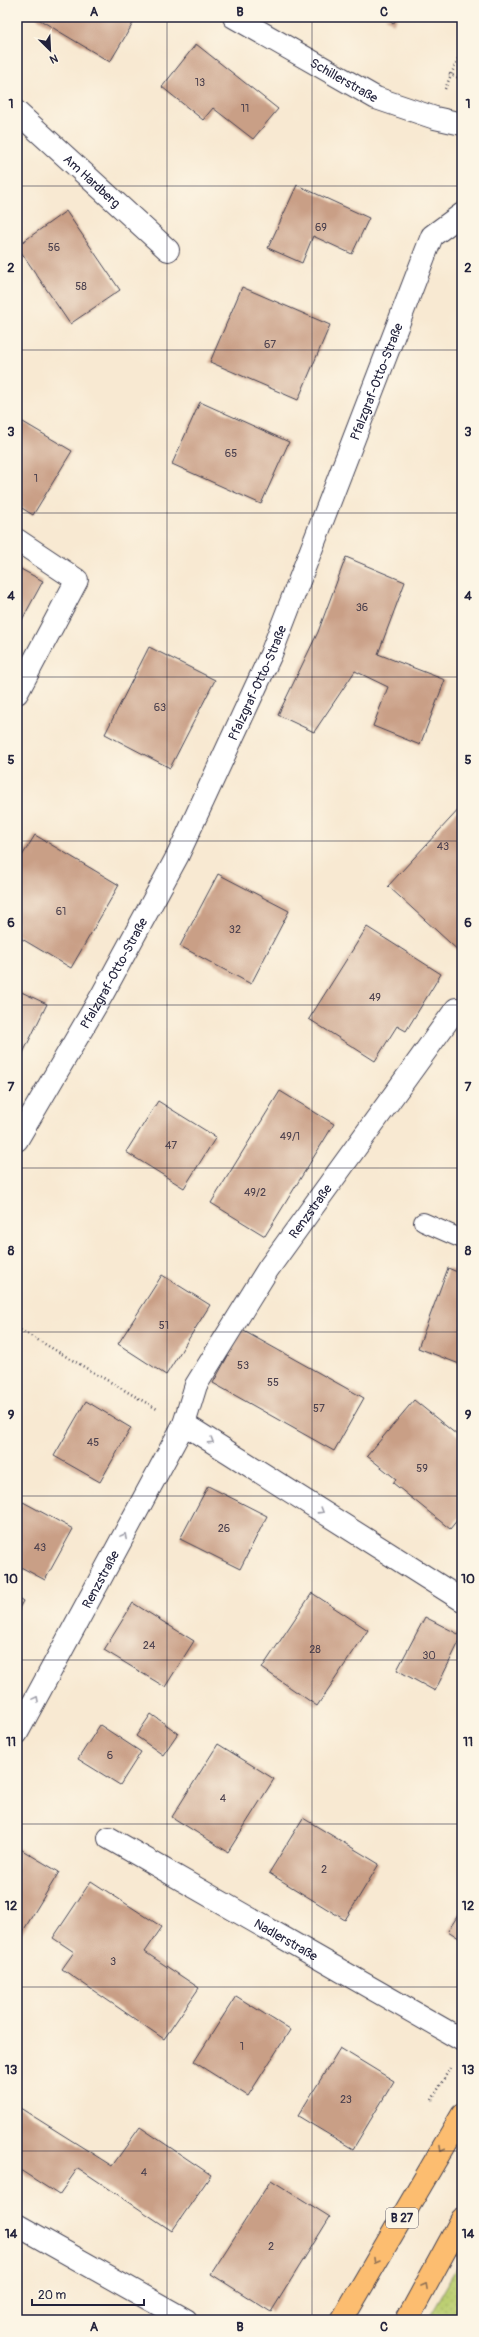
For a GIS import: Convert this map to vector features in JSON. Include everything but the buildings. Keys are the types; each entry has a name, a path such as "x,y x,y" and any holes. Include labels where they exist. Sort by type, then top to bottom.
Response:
{"main road":[{"name":"B 27","path":"342,2320 462,2115"},
{"path":"406,2320 462,2219"}],"street":[{"name":"Schillerstraße","path":"234,17 376,98 435,118 462,124"},
{"name":"Am Hardberg","path":"17,112 168,250"},
{"name":"Pfalzgraf-Otto-Straße","path":"17,1140 102,995 178,855 271,654 432,236 462,214"},
{"path":"17,540 77,580 17,693"},
{"name":"Renzstraße","path":"17,1733 184,1424 196,1385 268,1269 456,1009"},
{"path":"184,1424 462,1600"},
{"name":"Nadlerstraße","path":"109,1838 462,2040"},
{"path":"17,2225 186,2320"}],"lane":[{"path":"423,1222 462,1239"}],"path":[{"path":"435,118 449,74 462,49"},
{"path":"449,74 462,79"},
{"path":"17,1328 164,1412"}],"green space":[{"path":"462,2260 462,2320 427,2320"}]}
